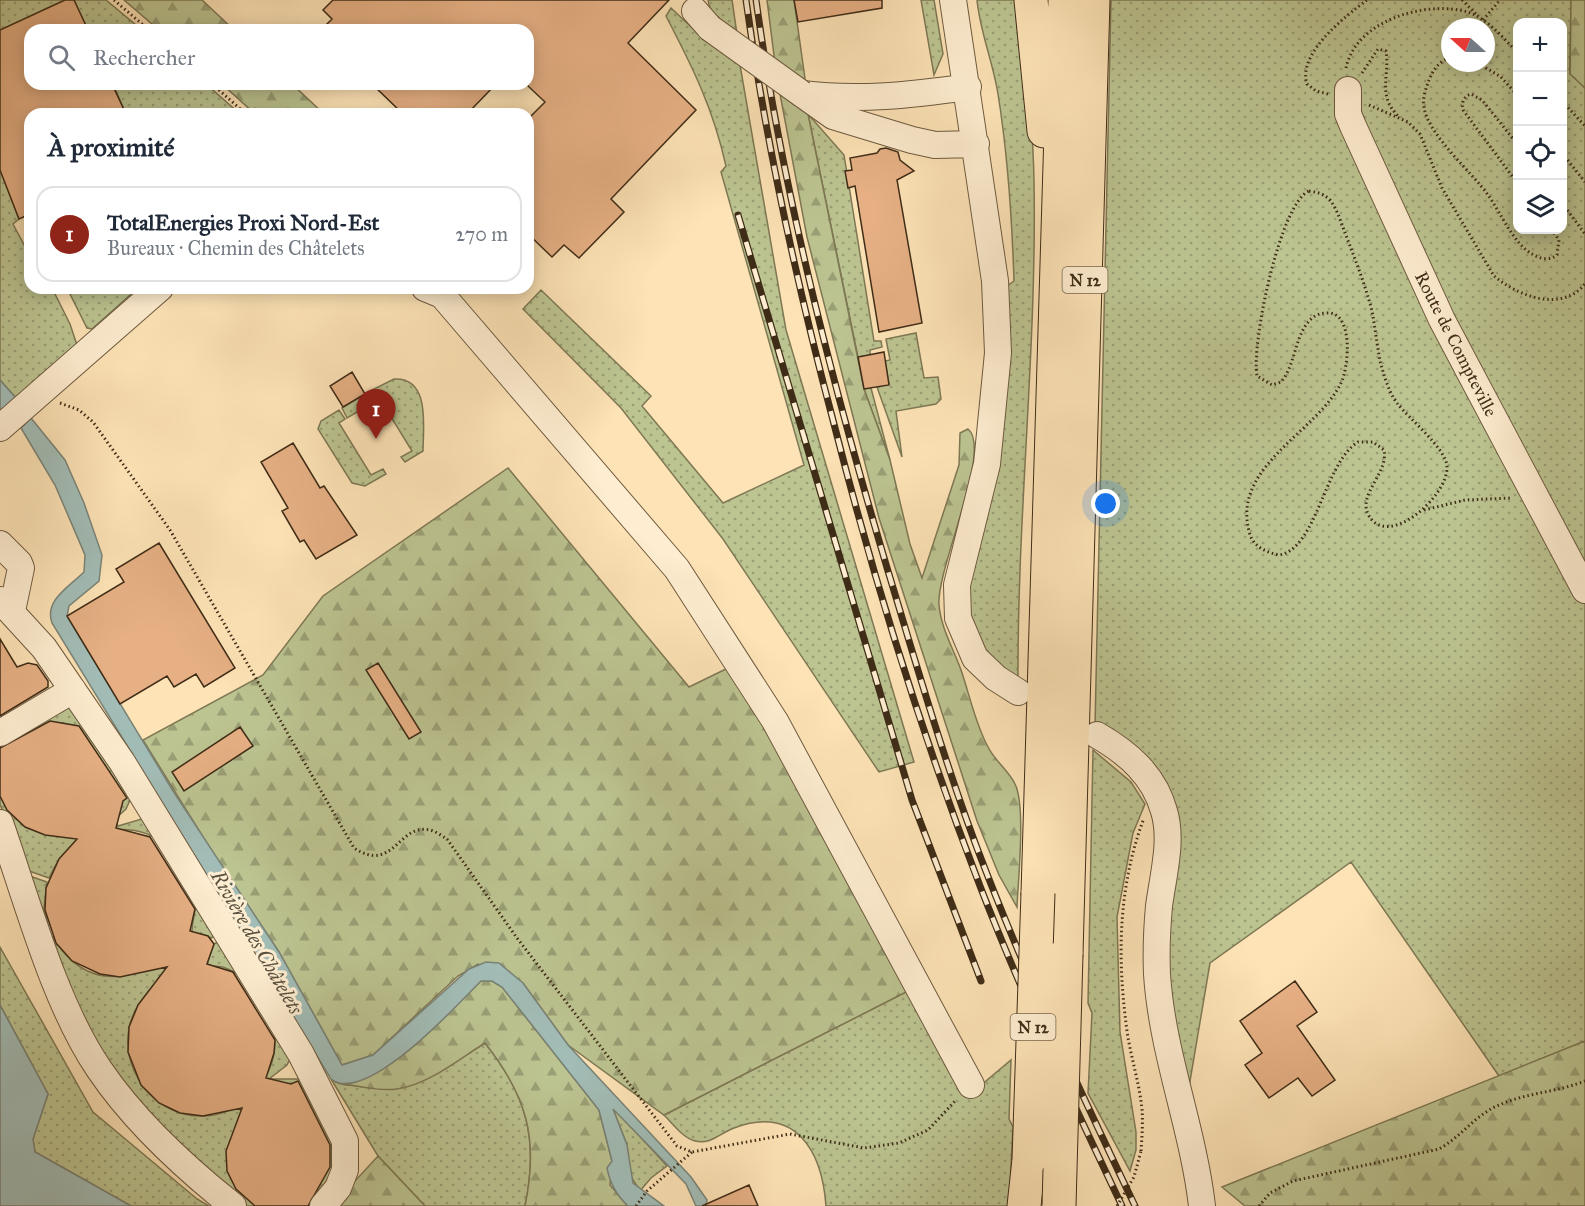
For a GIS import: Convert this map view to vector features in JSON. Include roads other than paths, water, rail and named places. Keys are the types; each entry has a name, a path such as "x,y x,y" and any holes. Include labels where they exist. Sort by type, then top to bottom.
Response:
{"highway":[{"path":"1032,0 1043,129 1043,311 1051,489"},
{"name":"N 12","path":"1024,1206 1029,1160 1065,0"},
{"name":"N 12","path":"1059,1206 1093,0"}],"street":[{"path":"953,0 968,87 995,281 998,353 987,464 957,585 958,618 975,658 996,678 1018,692"},
{"path":"703,20 833,116 935,145 976,144"},
{"path":"802,94 828,98 907,96 968,87"},
{"name":"Route de Compteville","path":"1348,90 1348,114 1400,232 1442,320 1585,590"},
{"path":"907,96 912,140"},
{"path":"18,413 153,294"},
{"path":"436,294 677,569 775,720 970,1085"},
{"path":"0,544 21,568 6,605 44,648 169,836 301,1054 341,1129 347,1153 345,1170 338,1188 323,1206"},
{"path":"0,733 73,690"},
{"path":"1096,735 1123,751 1146,774 1155,787 1165,814 1166,849 1157,940 1159,991 1202,1206"},
{"path":"0,823 56,983 69,1015 98,1068 130,1108 165,1145 233,1206"}],"water":[{"path":"0,380 16,398 0,411"},
{"name":"Rivière des Châtelets","path":"31,418 65,460 84,503 102,555 99,581 69,606 67,616 173,791 279,952 342,1065 373,1055 469,969 486,962 499,963 523,983 568,1045 691,1177 707,1200 706,1206 696,1206 686,1184 613,1109 627,1145 633,1183 664,1206 628,1206 624,1202 614,1189 608,1174 607,1168 612,1161 599,1110 502,987 492,981 481,981 432,1030 388,1066 366,1078 347,1084 331,1079 52,623 50,615 52,607 59,594 84,572 85,555 55,485 21,428"},
{"path":"0,1005 48,1094 33,1139 35,1152 131,1206 0,1206"}],"railway":[{"path":"746,0 773,160 807,319 849,483 900,657 938,772 996,927 1048,1048 1122,1206"},
{"path":"756,0 780,145 811,288 867,500 934,724 973,837 1021,958 1135,1206"},
{"path":"738,215 912,800 981,981"}],"place":[{"name":"TotalEnergies Proxi Nord-Est","path":"376,439"}]}
